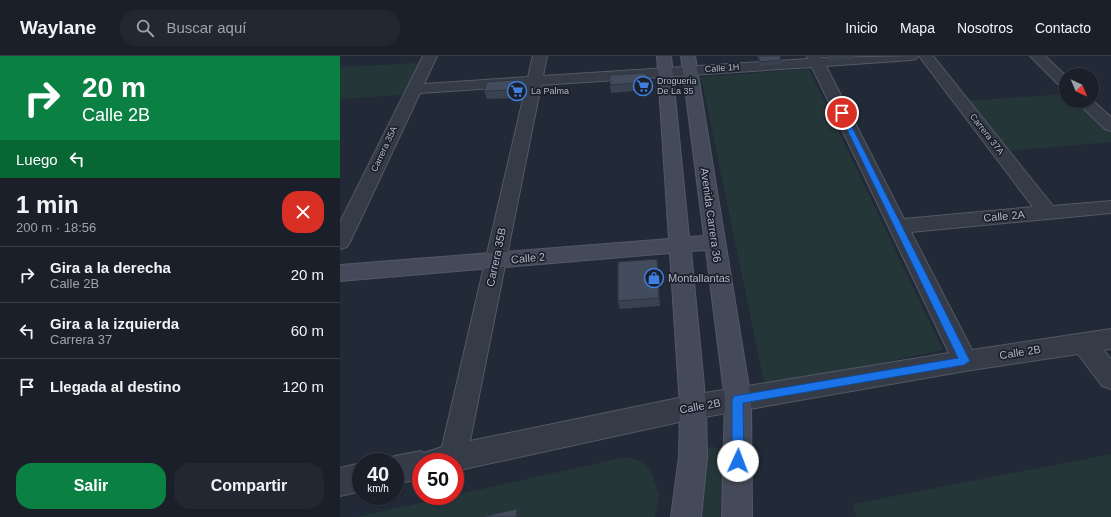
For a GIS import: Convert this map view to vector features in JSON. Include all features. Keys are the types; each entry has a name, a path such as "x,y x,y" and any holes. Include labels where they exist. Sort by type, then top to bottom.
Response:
{"main road":[{"name":"Avenida Carrera 36","path":"689,63 738,400 736,517"},
{"path":"665,64 693,407 693,457 686,517"},
{"name":"Calle 2","path":"340,273 715,242"}],"street":[{"name":"Carrera 35A","path":"340,242 413,88 430,56"},
{"name":"Carrera 35B","path":"445,453 496,260 540,56"},
{"name":"Calle 1H","path":"413,88 536,80 665,64 911,56"},
{"name":"Carrera 37A","path":"926,56 1047,212"},
{"path":"1037,56 1059,77"},
{"path":"816,59 964,361"},
{"path":"1099,106 1111,107"},
{"path":"1091,108 1111,126"},
{"name":"Calle 2A","path":"897,226 1111,207"},
{"name":"Calle 2B","path":"464,456 693,407 964,361 1111,339"},
{"path":"1083,342 1111,378"},
{"path":"340,482 352,479"}],"shaded area":[{"path":"418,63 402,95 340,99 340,67"},
{"path":"809,69 943,350 765,387 701,77"},
{"path":"1059,94 1059,108 1085,108 1111,133 1111,142 1005,151 966,101"},
{"path":"705,447 724,448 720,517 699,517"},
{"path":"1111,454 1111,517 856,517 853,504"},
{"path":"626,457 642,461 651,471 659,495 655,517 357,517 412,505 464,505 464,493"}],"building":[{"path":"758,56 780,56 781,60 760,62"},
{"path":"646,73 647,82 610,85 610,75"},
{"path":"514,80 518,82 517,90 484,91 487,82"},
{"path":"657,259 659,298 618,301 618,262"},
{"path":"517,509 516,517 482,517"}],"place":[{"name":"Drogueria De La 35","path":"643,86"},
{"name":"La Palma","path":"517,91"},
{"name":"Montallantas","path":"654,278"}],"route":[{"path":"738,461 738,400 964,361 842,113"}]}
